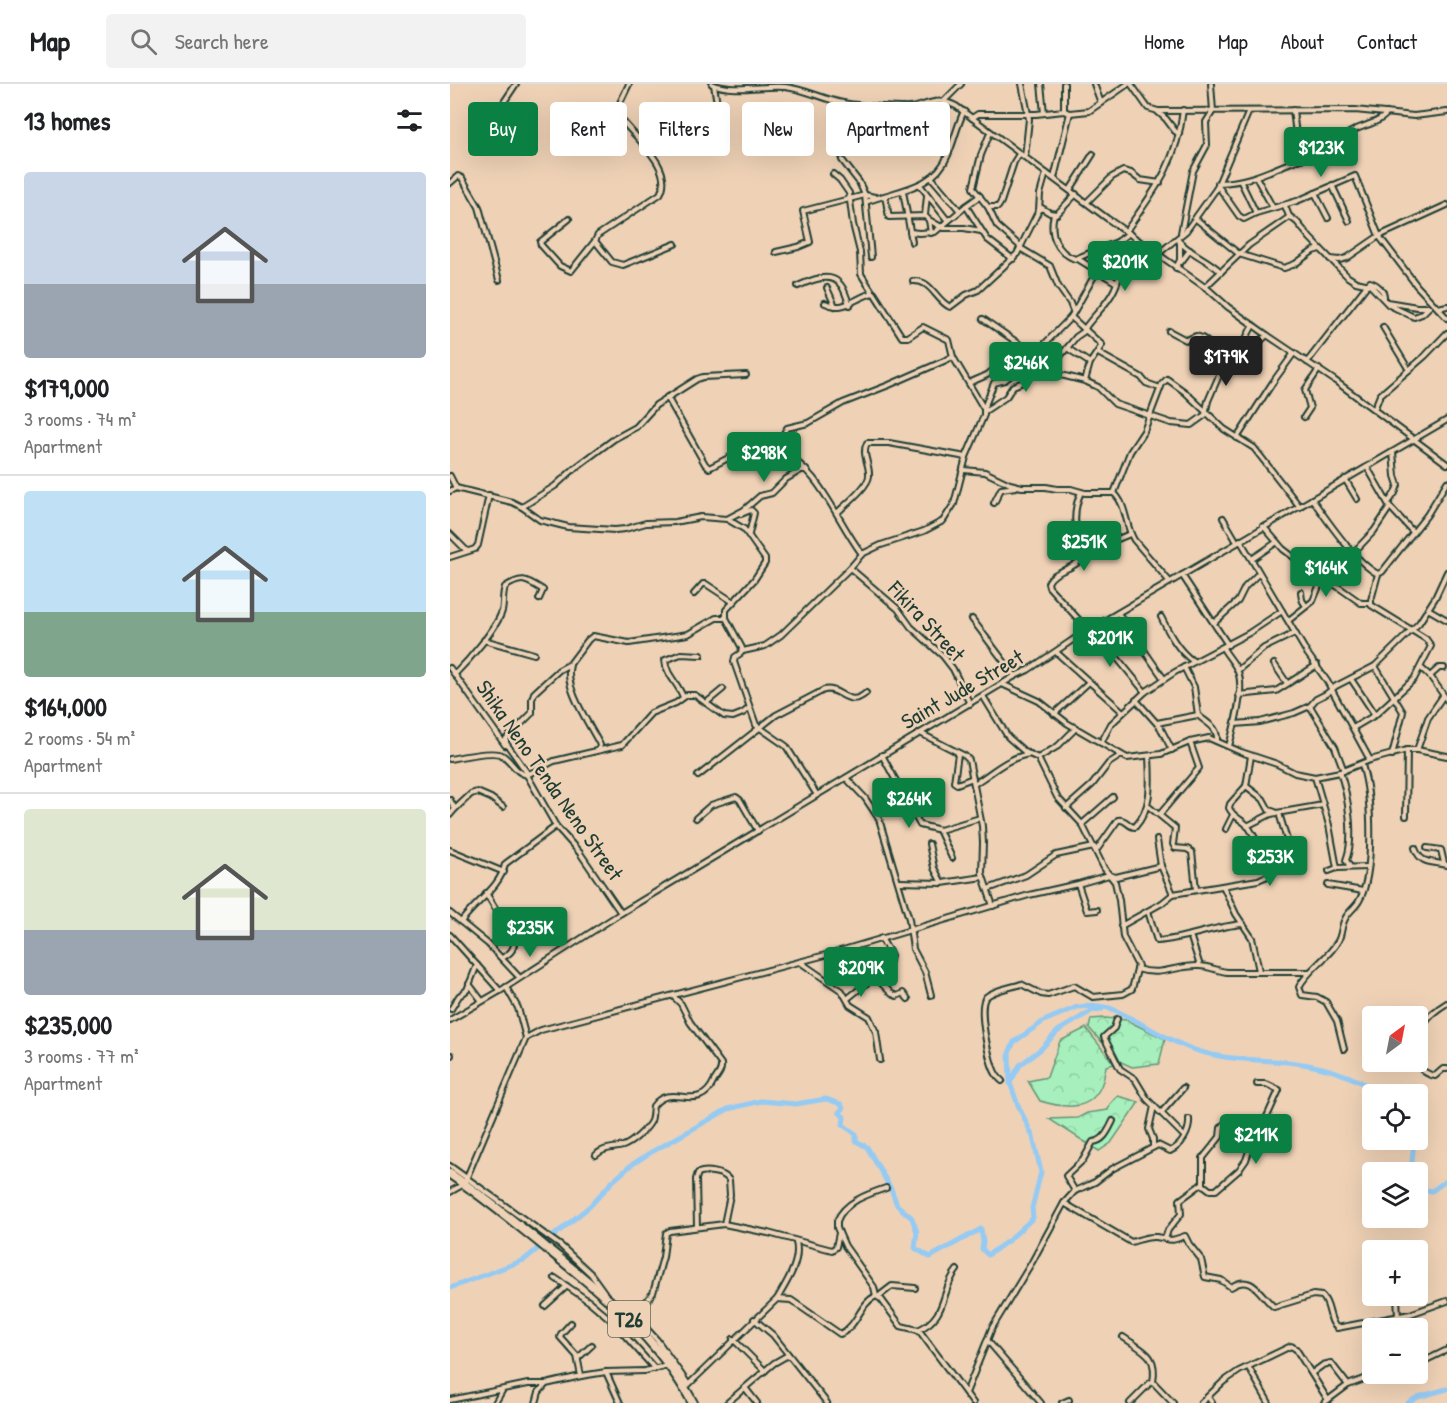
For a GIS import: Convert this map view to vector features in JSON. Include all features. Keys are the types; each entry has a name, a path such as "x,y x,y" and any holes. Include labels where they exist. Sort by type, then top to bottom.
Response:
{"highway":[{"name":"T26","path":"450,1174 465,1181 633,1318 687,1386 693,1403"}],"street":[{"path":"504,102 516,84"},
{"path":"569,219 540,242 544,249 569,272 598,236 660,194 663,189 663,180 648,148 618,115 618,107 629,84"},
{"path":"716,102 713,84 799,89 850,104 905,109 944,101 964,111 990,133 1178,266 1253,325 1319,369 1447,464"},
{"path":"944,101 961,84"},
{"path":"1022,84 1029,119 1025,158"},
{"path":"1041,84 1044,113"},
{"path":"1064,84 1064,111"},
{"path":"1094,84 1101,103"},
{"path":"972,118 978,114 1089,111 1130,84 1148,108 1158,111 1355,110 1414,116 1447,112"},
{"path":"1181,234 1193,171 1207,145 1206,122 1213,111 1212,85"},
{"path":"1078,259 1123,238 1160,183 1171,160 1183,110"},
{"path":"1293,110 1299,160"},
{"path":"866,202 920,185 931,177 948,157 964,111"},
{"path":"1158,111 1179,134"},
{"path":"1158,254 1197,219 1218,184 1249,111"},
{"path":"1054,179 1070,113"},
{"path":"1218,184 1241,182 1299,160 1327,153 1352,131 1383,118 1387,113"},
{"path":"990,133 981,155 973,185 974,190 988,207 998,226 1020,247 1050,266 1058,286 1073,311"},
{"path":"988,207 998,207 1001,202 1019,154"},
{"path":"1070,190 1093,154"},
{"path":"842,160 859,182 865,195 871,257"},
{"path":"1087,202 1112,177 1123,171 1131,173 1140,180 1160,183"},
{"path":"913,281 927,284 950,307 966,295 978,290 1013,260 1040,207 1040,194 1046,173"},
{"path":"833,174 845,185 851,199 853,224 860,252 861,274 902,337 908,337 921,328 928,328 948,340 953,357 985,410"},
{"path":"450,183 458,176 462,178 479,207 499,280"},
{"path":"1218,184 1242,219 1285,206 1353,176 1357,177 1378,236 1413,281 1447,318"},
{"path":"931,177 960,211"},
{"path":"1257,177 1274,208"},
{"path":"1241,182 1256,213"},
{"path":"920,185 948,221"},
{"path":"1332,185 1349,221"},
{"path":"903,191 912,242"},
{"path":"1316,193 1328,218"},
{"path":"1040,207 1054,214 1061,211 1077,194"},
{"path":"776,252 798,248 810,242 803,211 865,195 876,198"},
{"path":"927,195 927,218 931,233"},
{"path":"885,196 889,217 907,215 927,218 940,227 981,231"},
{"path":"910,232 931,233 980,196"},
{"path":"1329,259 1347,258 1378,236 1447,205"},
{"path":"966,206 981,231 997,249 1013,260"},
{"path":"1285,206 1289,216 1329,259 1353,280 1368,284 1374,283 1384,294 1385,301 1396,310 1414,318 1429,307"},
{"path":"1054,214 1053,228 1057,245 1068,256 1078,259 1117,283"},
{"path":"1204,288 1239,254 1289,216"},
{"path":"1197,219 1239,254 1287,268 1313,251 1321,249"},
{"path":"1176,238 1221,272"},
{"path":"1049,370 1108,300 1117,283 1126,255 1137,239"},
{"path":"595,241 612,262 623,265 675,244"},
{"path":"1178,266 1180,243"},
{"path":"817,795 786,746 759,728 749,708 734,659 743,651 765,646 781,635 862,554 881,545 924,531 943,521 954,504 966,457 994,383 1005,380 1027,363 1071,316 1105,248"},
{"path":"1178,266 1190,250"},
{"path":"798,286 820,278 834,279 840,284 850,304"},
{"path":"1307,362 1368,284"},
{"path":"827,288 835,307"},
{"path":"825,303 835,307 850,304 869,294 874,294"},
{"path":"1385,301 1417,307 1447,306"},
{"path":"1071,316 1102,345 1090,363 1085,381"},
{"path":"983,319 1035,355 1049,370 1062,377 1085,381 1098,387 1115,404 1171,423 1183,425 1196,423 1205,416 1208,401 1227,357 1202,338 1196,336 1186,340 1169,331"},
{"path":"1244,368 1246,352 1243,344 1253,325"},
{"path":"1383,327 1409,370"},
{"path":"1374,410 1380,395 1447,333"},
{"path":"1243,344 1256,345 1267,335"},
{"path":"969,383 987,375 1022,346"},
{"path":"1067,348 1090,363"},
{"path":"1215,348 1216,361 1222,372"},
{"path":"1098,353 1141,377 1146,383 1160,388"},
{"path":"1237,438 1265,393 1294,353"},
{"path":"775,448 786,428 808,423 838,405 889,386 953,357"},
{"path":"985,410 1006,397 1013,386 1026,381 1031,372 1027,363"},
{"path":"1304,417 1310,408 1305,390 1319,369"},
{"path":"522,507 555,486 580,463 614,439 636,427 656,405 703,376 746,375"},
{"path":"1114,493 1130,452 1144,431 1160,388 1164,380 1170,380 1217,424 1254,448 1300,507"},
{"path":"668,397 709,468 736,454 752,439 790,455 807,470 862,554"},
{"name":"Saint Jude Street","path":"452,1018 500,991 621,913 882,755 1028,670 1092,628 1447,420"},
{"path":"837,513 868,480 869,471 864,451 867,443 889,443 966,457"},
{"path":"1354,552 1374,531 1395,493 1398,485 1393,452"},
{"path":"1367,467 1389,505 1413,532"},
{"path":"738,514 760,496 774,491 786,479 801,470 807,470"},
{"path":"964,470 985,471 1017,486"},
{"path":"450,476 456,488"},
{"path":"1346,479 1358,499"},
{"path":"1370,603 1378,574 1382,572 1437,500 1447,482"},
{"path":"994,503 1001,489 1017,486 1114,493 1119,498 1130,534 1170,582"},
{"path":"450,491 456,488 489,495 522,507 540,520 549,523 568,527 615,530 625,530 646,523 675,522 692,518 727,519 751,510 754,513 749,534"},
{"path":"1082,492 1076,508 1076,534 1081,559 1073,567 1052,576 1048,584 1063,604 1080,621 1092,628 1145,692"},
{"path":"450,557 475,549 481,540 481,527 489,495"},
{"path":"1312,499 1354,552 1378,574"},
{"path":"1223,518 1252,559 1295,633 1317,665 1370,760"},
{"path":"727,519 749,534 764,555 765,563 754,580 726,610 726,618 743,651"},
{"path":"1263,526 1283,549 1328,587 1334,584 1361,603 1370,603 1430,644 1414,679 1375,715 1353,728"},
{"path":"450,534 467,551"},
{"path":"1086,552 1130,534"},
{"path":"1252,559 1277,542"},
{"path":"1289,620 1313,601 1321,581 1333,568 1332,560 1340,554"},
{"name":"Fikira Street","path":"850,568 901,612 911,627 949,663 970,704"},
{"path":"1235,724 1267,721 1310,706 1316,699 1332,691 1336,686 1375,666 1412,630 1428,609 1447,572"},
{"path":"1215,622 1235,604 1245,587 1259,573"},
{"path":"1182,575 1228,645"},
{"path":"455,674 483,640 501,612 505,587 516,580 524,579 543,590 539,599"},
{"path":"694,594 703,584 706,584 732,601"},
{"path":"1301,592 1306,606"},
{"path":"1428,609 1447,620"},
{"path":"1101,743 1111,724 1145,692 1184,667 1223,648 1282,610"},
{"path":"1118,613 1164,679"},
{"path":"1161,617 1178,646 1194,662"},
{"path":"528,775 506,740 532,713 531,699 534,693 559,670 570,664 592,636 614,642 635,643 688,634 716,618 726,618"},
{"path":"972,619 1015,676"},
{"path":"1238,670 1264,648 1295,633"},
{"path":"483,640 534,654"},
{"path":"1223,648 1238,670 1240,681 1235,724 1229,746"},
{"path":"1056,652 1123,712"},
{"path":"683,697 678,686 668,674 665,660 681,654 701,655"},
{"path":"570,664 568,676 572,690 600,745 599,750"},
{"path":"1274,664 1287,683"},
{"path":"1239,695 1271,692 1317,665"},
{"path":"1375,666 1403,712 1392,755"},
{"path":"1184,667 1194,687 1198,715"},
{"name":"Shika Neno Tenda Neno Street","path":"450,668 528,775 556,825 580,852 621,913"},
{"path":"1421,668 1430,676 1447,700"},
{"path":"1430,676 1439,668 1444,668"},
{"path":"1351,679 1375,715"},
{"path":"1054,714 1089,682"},
{"path":"1002,684 1039,701 1054,714 1120,756 1127,758 1149,756 1209,738 1295,773 1315,777 1342,772 1370,760 1407,750 1447,756"},
{"path":"698,776 776,715 828,688 855,699 866,693"},
{"path":"706,703 723,689"},
{"path":"450,759 497,753 504,756 518,772 528,775 546,764 622,745 651,712 691,694 724,716 733,717 749,708"},
{"path":"983,696 1008,737 1038,758 1057,797 1082,824 1115,882 1125,943 1138,966 1132,989 1123,994 1093,997 1074,986 1056,993 1044,994 1021,984 987,997 982,1007 983,1022 995,1073 1002,1081"},
{"path":"1417,750 1428,718 1443,696"},
{"path":"1136,700 1157,723 1172,750"},
{"path":"1310,706 1335,747 1342,772 1350,831 1350,848 1346,860 1350,867"},
{"path":"1157,723 1198,715 1212,725 1217,741"},
{"path":"1038,758 1058,746 1076,728"},
{"path":"920,733 969,760 983,843 983,877 993,906"},
{"path":"1160,814 1199,768 1190,742"},
{"path":"1406,816 1407,750"},
{"path":"958,754 954,782 957,784 973,778"},
{"path":"974,784 1017,757 1031,754"},
{"path":"882,755 922,826 939,830 980,818"},
{"path":"1066,808 1098,778 1107,764 1120,756"},
{"path":"988,889 1026,875 1056,855 1095,849 1118,820 1123,820 1135,827 1148,806 1149,756"},
{"path":"1121,926 1173,894 1262,879 1271,873 1248,826 1233,815 1229,806 1246,786 1251,756"},
{"path":"1344,1049 1337,1021 1326,1002 1317,997 1302,995 1299,991 1301,983 1336,944 1345,919 1359,902 1366,881 1371,814 1362,765"},
{"path":"1315,777 1329,825 1337,868"},
{"path":"846,778 865,798 879,819 909,919 913,949 925,972 931,995"},
{"path":"1246,786 1263,799 1269,810 1280,813"},
{"path":"450,815 471,794 477,792 503,807"},
{"path":"696,818 711,805 736,797 758,831"},
{"path":"1082,824 1113,797"},
{"path":"450,800 455,808"},
{"path":"1248,826 1271,814 1323,805"},
{"path":"1148,806 1175,828 1173,844 1175,848 1192,852 1196,890"},
{"path":"1280,813 1287,840 1284,858"},
{"path":"1226,829 1233,815"},
{"path":"461,922 504,872 505,864 556,825"},
{"path":"939,830 952,858"},
{"path":"1157,840 1161,866 1173,894"},
{"path":"929,844 934,868 942,884"},
{"path":"1415,848 1420,858 1446,865"},
{"path":"1427,848 1441,850 1446,865"},
{"path":"450,850 504,872"},
{"path":"526,1038 541,1030 575,1020 638,1006 800,962 1029,895 1109,875 1116,877 1161,866"},
{"path":"1329,871 1337,868 1367,867"},
{"path":"899,882 942,884 983,877"},
{"path":"1078,884 1085,908 1088,912 1097,910"},
{"path":"1328,885 1363,891"},
{"path":"1223,886 1253,941 1259,971"},
{"path":"486,892 514,939 511,952 502,958"},
{"path":"1148,911 1157,941 1227,925 1243,924"},
{"path":"451,916 502,958 519,977"},
{"path":"450,935 500,991"},
{"path":"1190,935 1200,966"},
{"path":"847,999 884,970 891,958 881,938"},
{"path":"800,962 842,991 850,1005 871,1020 880,1060"},
{"path":"452,1018 450,1008 469,984 477,964"},
{"path":"1137,969 1150,972 1200,966 1218,971 1310,972"},
{"path":"875,976 892,994 897,996 903,993 908,999"},
{"path":"469,984 482,1001"},
{"path":"450,1192 465,1181 526,1038 518,1008 506,987"},
{"path":"681,1004 683,993"},
{"path":"596,1155 604,1149 627,1145 651,1120 652,1106 658,1100 674,1096 702,1096 711,1088 722,1066 690,1022 681,1004 673,996"},
{"path":"1428,1018 1433,1011 1447,1003"},
{"path":"1117,1019 1114,1028 1105,1035 1105,1040 1120,1069 1135,1079 1141,1092 1184,1136"},
{"path":"1425,1072 1435,1076 1443,1069 1447,1069"},
{"path":"1202,1184 1210,1190 1216,1190 1223,1182 1232,1178 1246,1160 1252,1142 1261,1130 1279,1090 1266,1084 1257,1084"},
{"path":"1161,1113 1183,1088"},
{"path":"1153,1147 1149,1129 1154,1106"},
{"path":"966,1393 986,1339 1064,1203 1076,1191 1153,1147 1161,1146 1167,1150 1173,1150 1189,1129 1189,1119"},
{"path":"1165,1239 1168,1230 1181,1214 1179,1202 1181,1198 1202,1184 1204,1180 1203,1158 1220,1137 1221,1128 1228,1120"},
{"path":"1076,1191 1066,1176 1083,1160 1093,1142 1098,1142 1105,1136 1113,1121"},
{"path":"450,1166 465,1181 561,1246 591,1274 606,1296"},
{"path":"697,1227 696,1179 698,1173 702,1171 726,1176 729,1180 730,1195 724,1224"},
{"path":"886,1188 860,1198 841,1214 837,1221 839,1233 845,1246 874,1287 877,1296 901,1326 918,1330 973,1403"},
{"path":"1064,1203 1131,1242 1141,1238 1155,1237 1173,1242 1185,1236 1201,1259 1205,1277 1221,1280 1231,1287 1238,1282 1249,1282 1274,1307 1313,1295 1322,1296 1327,1303 1333,1325 1337,1328 1398,1317 1447,1301"},
{"path":"796,1242 798,1250 795,1263 777,1299 733,1339 687,1386 653,1335 633,1318 653,1293 663,1257 666,1233 724,1224 832,1250 836,1247 839,1233"},
{"path":"918,1330 931,1321 941,1308 949,1281 957,1270"},
{"path":"555,1278 610,1318 656,1370"},
{"path":"545,1306 567,1286"},
{"path":"777,1299 790,1300 840,1334 850,1327 869,1299 892,1286 915,1288"},
{"path":"1397,1306 1398,1317"},
{"path":"754,1319 773,1335 827,1403"},
{"path":"571,1323 560,1337 578,1358 580,1376"},
{"path":"1123,1337 1144,1350 1151,1359 1155,1372 1153,1383"},
{"path":"733,1339 765,1371"},
{"path":"986,1339 1041,1403"},
{"path":"578,1358 591,1345"},
{"path":"1201,1403 1223,1382 1239,1371 1291,1346 1296,1349 1312,1372 1326,1401 1348,1385 1362,1380"},
{"path":"1428,1359 1447,1350"},
{"path":"727,1403 746,1389 774,1362 788,1355"},
{"path":"1312,1372 1331,1363 1348,1385"},
{"path":"450,1400 528,1384 546,1384 606,1372 656,1370 669,1365"},
{"path":"1249,1368 1269,1403"},
{"path":"606,1372 620,1403"},
{"path":"1130,1403 1149,1383 1153,1383"},
{"path":"1153,1383 1173,1403"},
{"path":"536,1403 539,1392 546,1384"},
{"path":"746,1389 757,1403"},
{"path":"495,1403 502,1390"},
{"path":"1208,1397 1212,1403"},
{"path":"1062,1403 1069,1400"}],"green space":[{"path":"1091,1019 1126,1020 1165,1039 1159,1064 1132,1067 1119,1061 1089,1028"},
{"path":"1086,1028 1114,1064 1106,1066 1099,1091 1085,1103 1075,1106 1040,1101 1028,1081 1047,1077 1060,1041"},
{"path":"1118,1096 1139,1102 1111,1143 1099,1151 1049,1119 1078,1118 1087,1113 1108,1110 1110,1104"}],"waterway":[{"path":"450,1288 524,1260 590,1206 630,1166 728,1109 761,1101 796,1104 826,1099 841,1104 843,1109 839,1112 844,1117 843,1125 856,1134 856,1141 867,1147 891,1189 897,1205 912,1218 917,1232 915,1248 930,1257 981,1229 982,1249 988,1255 1033,1218 1032,1208 1041,1172 1033,1137 1010,1083 1009,1053 1014,1042 1044,1021 1077,1007 1110,1008 1171,1040 1212,1055 1302,1064 1330,1070 1364,1084"},
{"path":"1011,1081 1020,1065 1041,1049 1058,1031 1093,1010 1102,1009"},
{"path":"1412,1162 1413,1150"},
{"path":"1428,1190 1432,1191 1447,1180"},
{"path":"1408,1403 1418,1397 1447,1389"}]}
